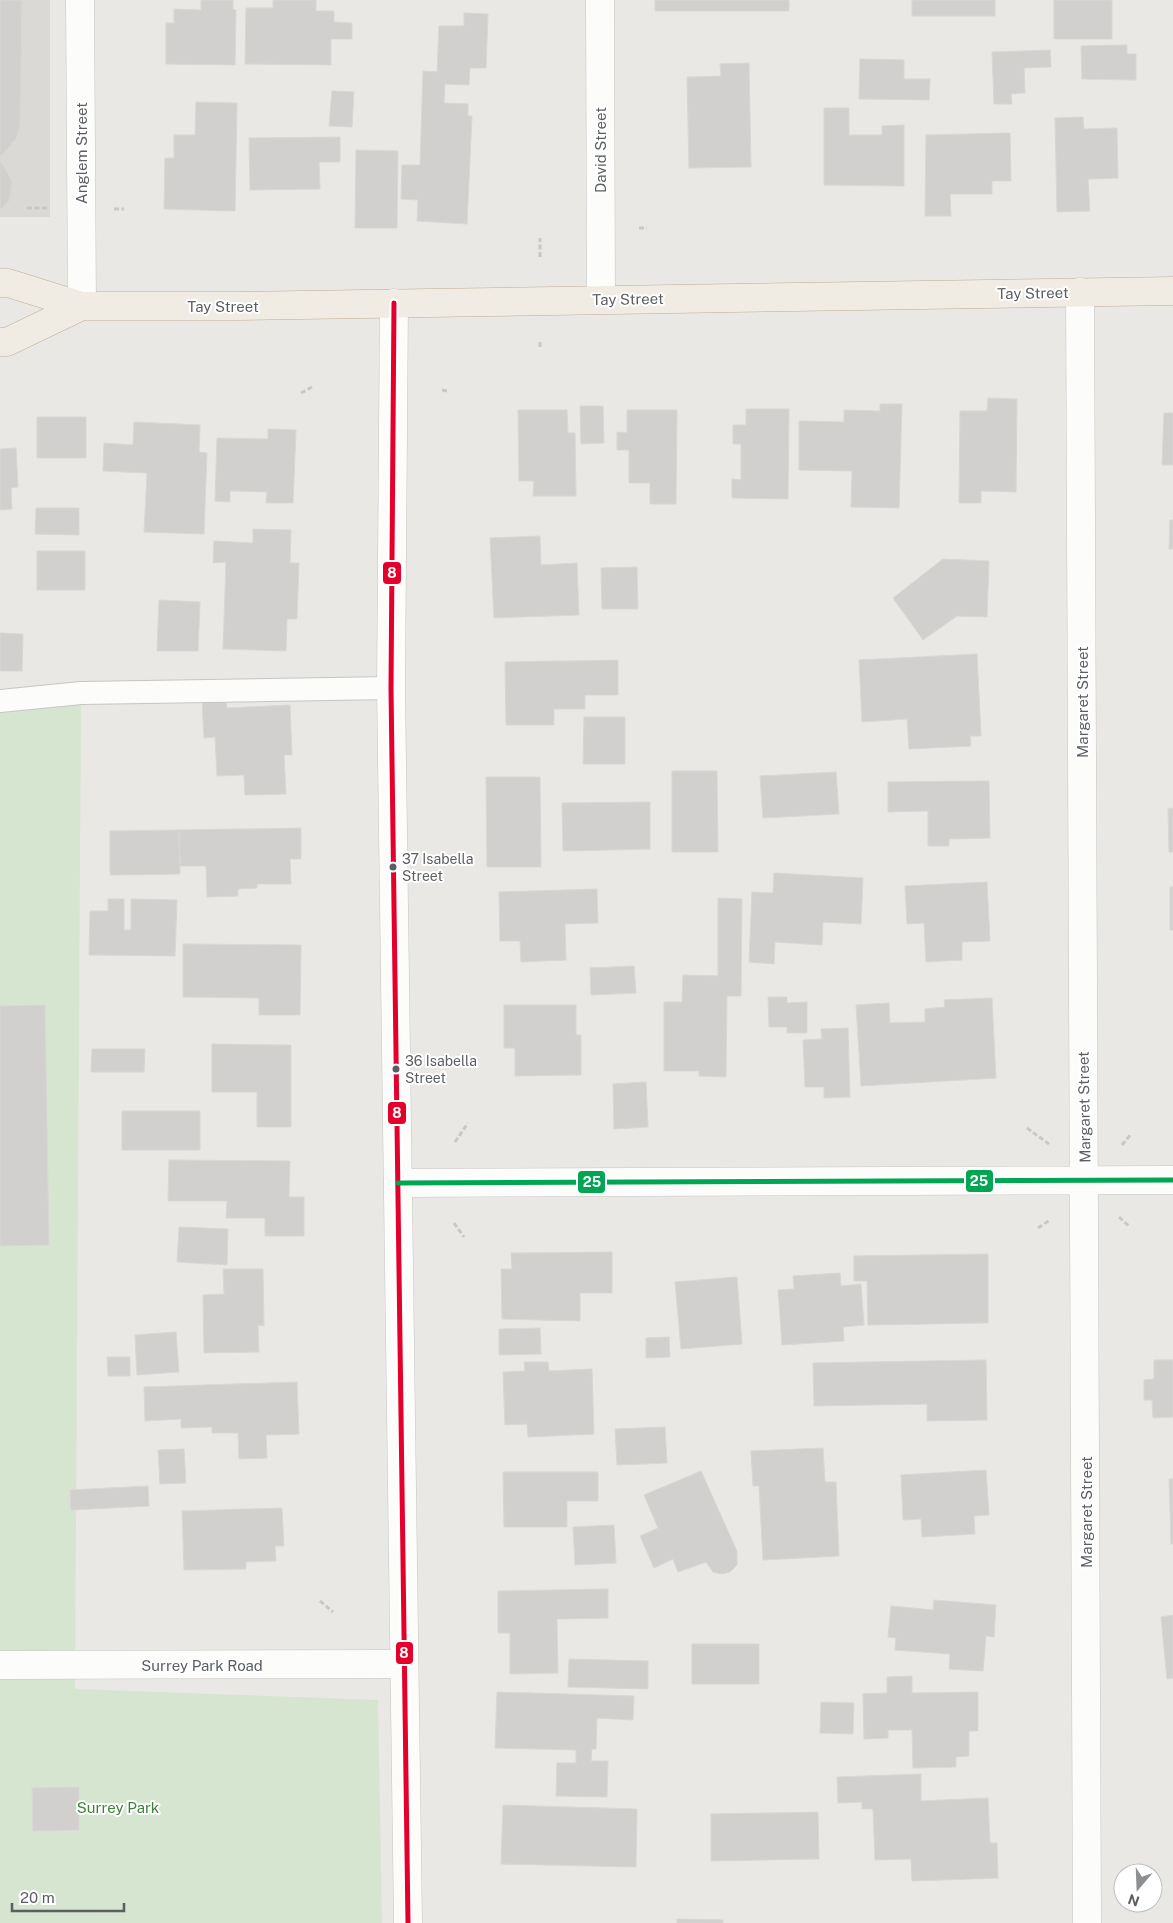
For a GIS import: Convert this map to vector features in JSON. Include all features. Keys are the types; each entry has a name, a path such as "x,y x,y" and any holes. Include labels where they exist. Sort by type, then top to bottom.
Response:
{"highway":[{"name":"Tay Street","path":"0,283 8,283 82,306 1173,291"},
{"name":"Tay Street","path":"0,342 7,342 82,306"}],"street":[{"name":"Anglem Street","path":"80,0 82,306"},
{"name":"David Street","path":"600,0 601,300"},
{"name":"Margaret Street","path":"1080,292 1087,1923"},
{"path":"394,303 391,688 408,1923"},
{"path":"398,1183 1173,1180"},
{"name":"Surrey Park Road","path":"0,1665 404,1664"}],"lane":[{"path":"0,701 81,693 391,688"}],"path":[{"path":"26,208 52,208"},
{"path":"639,228 647,228"},
{"path":"540,238 540,257"},
{"path":"540,342 540,348"},
{"path":"302,393 312,387"},
{"path":"442,390 447,391"},
{"path":"455,1142 468,1123"},
{"path":"1027,1128 1052,1146"},
{"path":"1122,1145 1130,1134"},
{"path":"1120,1217 1130,1227"},
{"path":"1038,1228 1052,1218"},
{"path":"454,1223 464,1237"},
{"path":"320,1601 333,1612"}],"shaded area":[{"path":"0,0 50,0 50,217 0,217"}],"green space":[{"name":"Surrey Park","path":"81,693 75,1689 378,1700 382,1923 0,1923 0,700"}],"building":[{"path":"0,0 22,0 20,126 16,139 0,157"},
{"path":"201,0 233,0 233,9 236,10 235,65 166,64 166,23 174,23 174,9 201,10"},
{"path":"273,0 316,0 316,11 334,11 334,22 352,23 352,39 331,39 331,65 245,64 246,8 273,8"},
{"path":"655,0 789,0 789,11 655,11"},
{"path":"912,0 995,0 995,16 912,16"},
{"path":"1054,0 1112,0 1112,39 1054,39"},
{"path":"464,13 488,14 486,68 470,68 469,85 445,84 444,103 468,104 468,116 472,116 467,224 417,221 418,200 401,199 402,165 420,165 423,71 437,72 439,26 464,26"},
{"path":"1127,45 1127,54 1136,54 1136,80 1082,79 1081,46"},
{"path":"1050,50 1051,67 1024,68 1025,93 1011,94 1012,104 994,104 992,52"},
{"path":"860,59 904,60 904,79 930,79 929,100 859,99"},
{"path":"749,63 751,167 689,168 687,77 721,76 720,64"},
{"path":"332,91 354,92 352,127 329,126"},
{"path":"196,102 237,103 235,211 164,209 165,158 174,158 174,135 195,135"},
{"path":"824,108 849,108 849,135 882,135 882,126 904,125 904,186 824,185"},
{"path":"1083,117 1084,129 1117,128 1118,178 1088,179 1090,211 1057,212 1055,118"},
{"path":"1010,133 1011,181 992,181 992,194 950,194 951,216 925,216 926,135"},
{"path":"340,137 340,162 319,162 320,189 250,190 249,138"},
{"path":"356,150 398,151 397,228 355,228"},
{"path":"0,160 12,181 9,201 0,210"},
{"path":"988,398 1017,399 1016,492 981,491 981,503 959,503 960,411 987,411"},
{"path":"880,404 902,404 899,508 851,507 852,471 799,470 799,421 844,422 844,410 880,411"},
{"path":"580,406 603,406 604,443 581,444"},
{"path":"746,409 789,409 788,499 732,498 732,479 741,480 741,444 733,444 733,425 746,425"},
{"path":"518,410 567,410 568,433 575,433 576,496 533,496 534,481 519,481"},
{"path":"627,410 677,410 676,504 650,504 650,483 629,483 629,450 617,450 617,432 627,433"},
{"path":"1164,413 1173,413 1173,465 1162,465"},
{"path":"37,417 86,417 86,458 37,458"},
{"path":"134,422 200,425 199,452 207,453 204,534 144,532 147,473 103,471 104,443 133,445"},
{"path":"268,429 296,430 293,503 266,503 267,492 230,491 230,502 215,501 217,438 268,439"},
{"path":"16,448 18,487 11,488 12,509 0,510 0,449"},
{"path":"36,508 79,508 79,535 35,534"},
{"path":"1170,520 1173,520 1173,549 1169,549"},
{"path":"253,529 291,530 290,563 299,563 297,619 287,619 286,651 223,649 226,562 213,563 214,541 253,543"},
{"path":"540,536 541,565 577,563 579,615 494,618 490,538"},
{"path":"37,551 85,551 85,590 37,590"},
{"path":"943,559 989,561 987,617 957,616 923,640 893,598"},
{"path":"637,567 638,609 602,609 601,568"},
{"path":"159,600 200,602 198,651 157,651"},
{"path":"0,633 23,634 22,671 0,671"},
{"path":"977,654 981,736 970,736 971,746 909,749 907,719 862,722 859,660"},
{"path":"618,660 618,695 585,695 585,709 554,709 554,725 506,725 505,662"},
{"path":"226,699 227,708 290,705 292,755 284,755 286,794 245,795 244,775 217,776 215,737 204,738 202,700"},
{"path":"584,717 625,717 625,764 583,764"},
{"path":"672,771 717,771 718,852 672,852"},
{"path":"836,772 839,814 763,818 760,776"},
{"path":"486,777 540,777 541,867 487,867"},
{"path":"989,781 990,838 949,839 949,846 928,846 928,811 888,812 888,782"},
{"path":"650,802 650,849 563,851 562,803"},
{"path":"1173,808 1173,852 1169,852 1168,809"},
{"path":"301,828 301,859 290,859 291,884 257,884 257,888 238,889 238,896 207,897 206,866 180,866 179,830"},
{"path":"179,830 180,874 110,875 110,831"},
{"path":"774,873 863,878 861,924 823,922 822,945 775,942 774,964 749,962 752,892 773,893"},
{"path":"987,882 990,941 962,942 962,960 926,962 924,923 907,924 905,886"},
{"path":"1170,887 1173,887 1173,930 1170,930"},
{"path":"597,889 598,923 565,924 566,960 521,962 520,941 500,941 499,892"},
{"path":"718,898 742,899 741,996 727,996 726,1077 699,1076 699,1071 664,1071 664,1002 682,1002 683,975 718,976"},
{"path":"108,899 124,899 124,930 131,930 131,899 177,900 175,956 89,955 90,911 108,911"},
{"path":"183,944 301,945 300,1015 259,1015 259,998 183,997"},
{"path":"634,966 636,993 591,995 590,968"},
{"path":"768,997 787,997 787,1003 807,1002 807,1033 787,1033 787,1027 769,1027"},
{"path":"992,998 996,1078 861,1086 856,1005 889,1003 890,1023 925,1022 925,1009 945,1007 944,1000"},
{"path":"45,1005 49,1245 0,1246 0,1006"},
{"path":"504,1005 576,1005 576,1035 581,1035 581,1075 515,1076 515,1048 504,1048"},
{"path":"848,1028 850,1097 824,1098 824,1087 805,1087 803,1040 822,1039 821,1029"},
{"path":"212,1044 291,1045 291,1127 257,1127 257,1092 212,1092"},
{"path":"92,1049 145,1049 144,1072 91,1072"},
{"path":"646,1082 648,1127 614,1129 613,1084"},
{"path":"122,1111 200,1111 200,1150 122,1150"},
{"path":"169,1160 290,1161 289,1197 304,1197 304,1236 265,1236 265,1218 226,1218 227,1201 168,1201"},
{"path":"179,1227 228,1229 227,1265 177,1262"},
{"path":"612,1252 612,1293 580,1293 580,1321 502,1319 501,1269 512,1269 511,1253"},
{"path":"988,1254 988,1323 868,1325 867,1281 854,1281 854,1256"},
{"path":"223,1269 263,1269 264,1326 258,1325 259,1352 204,1353 203,1295 224,1294"},
{"path":"840,1273 841,1286 861,1284 864,1325 843,1327 844,1341 782,1345 778,1290 794,1289 793,1276"},
{"path":"737,1277 742,1344 681,1349 675,1282"},
{"path":"540,1328 541,1354 499,1355 499,1329"},
{"path":"176,1332 179,1372 137,1375 135,1335"},
{"path":"669,1337 670,1357 646,1358 646,1338"},
{"path":"107,1357 130,1357 130,1376 108,1376"},
{"path":"986,1360 987,1420 927,1421 927,1404 814,1406 813,1363"},
{"path":"1154,1360 1173,1360 1173,1417 1153,1418 1152,1400 1144,1400 1144,1380 1154,1379"},
{"path":"524,1362 548,1362 549,1371 592,1369 594,1434 528,1437 527,1424 505,1425 503,1372 525,1371"},
{"path":"297,1382 299,1434 266,1435 267,1458 239,1459 238,1433 212,1433 212,1427 181,1428 181,1419 145,1421 144,1387"},
{"path":"665,1427 667,1463 617,1465 615,1429"},
{"path":"823,1448 825,1482 836,1482 839,1556 763,1560 759,1486 753,1486 751,1451"},
{"path":"184,1449 186,1483 160,1484 158,1450"},
{"path":"986,1470 989,1515 974,1516 975,1534 922,1537 921,1519 903,1520 901,1475"},
{"path":"701,1471 737,1551 737,1565 730,1572 722,1574 713,1572 706,1562 678,1572 673,1559 654,1568 640,1536 658,1528 644,1495"},
{"path":"503,1472 598,1472 598,1501 567,1501 567,1527 504,1527"},
{"path":"1169,1479 1173,1479 1173,1544 1171,1544"},
{"path":"148,1486 149,1506 71,1510 70,1490"},
{"path":"282,1508 284,1546 275,1546 276,1561 246,1562 246,1569 184,1570 182,1511"},
{"path":"614,1525 616,1563 575,1565 573,1527"},
{"path":"608,1589 608,1618 557,1619 558,1673 510,1674 510,1633 498,1633 498,1591"},
{"path":"934,1600 996,1605 994,1637 986,1636 983,1671 949,1669 950,1654 895,1650 896,1638 888,1637 891,1606 933,1610"},
{"path":"1173,1615 1173,1678 1167,1679 1161,1617"},
{"path":"692,1644 759,1644 759,1684 692,1684"},
{"path":"569,1659 648,1661 648,1689 568,1687"},
{"path":"912,1676 912,1693 978,1692 978,1731 969,1731 969,1756 956,1757 956,1767 913,1768 912,1730 888,1730 888,1738 864,1739 863,1694 887,1693 887,1677"},
{"path":"497,1692 634,1696 633,1720 597,1718 596,1749 592,1749 591,1761 608,1761 607,1797 556,1796 557,1763 576,1763 576,1750 495,1748"},
{"path":"821,1702 854,1703 853,1734 820,1733"},
{"path":"921,1774 921,1801 988,1798 990,1843 997,1843 998,1878 912,1881 911,1859 875,1860 873,1809 862,1809 862,1802 838,1803 837,1777"},
{"path":"79,1787 79,1830 33,1831 32,1788"},
{"path":"503,1805 637,1809 636,1867 501,1864"},
{"path":"818,1812 819,1859 711,1861 711,1814"},
{"path":"677,1919 723,1920 723,1923 677,1923"}],"transit line":[{"name":"8","path":"394,303 391,688 408,1923"},
{"name":"25","path":"398,1183 1173,1180"}],"place":[{"name":"37 Isabella Street","path":"393,867"},
{"name":"36 Isabella Street","path":"396,1069"}]}
